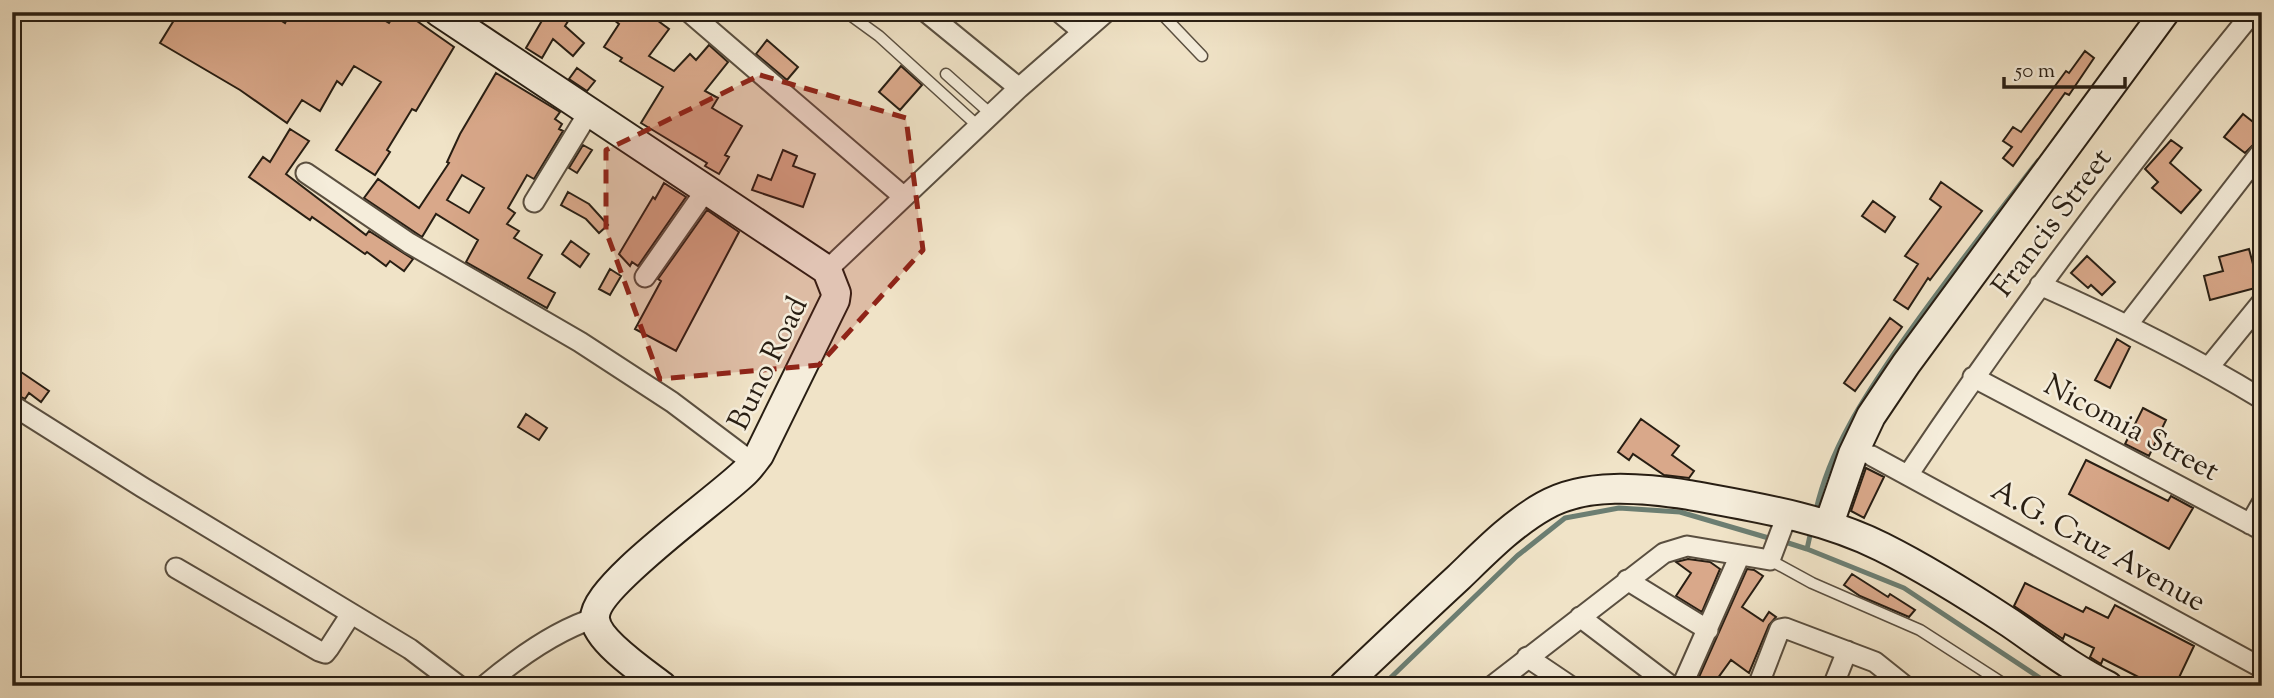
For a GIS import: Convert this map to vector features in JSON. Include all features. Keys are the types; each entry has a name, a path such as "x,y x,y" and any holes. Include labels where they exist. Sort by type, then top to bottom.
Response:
{"street":[{"name":"Buno Road","path":"439,12 827,270 836,293 760,455 739,477 668,535 609,591 598,606 595,618"},
{"path":"689,12 904,197"},
{"path":"926,12 1019,88"},
{"path":"1059,12 1083,32"},
{"path":"827,270 1019,88 1106,12"},
{"path":"1829,524 1853,454 1871,416 1906,363 2165,12"},
{"name":"Francis Street","path":"1908,475 1973,377 2040,285 2179,102 2253,12"},
{"path":"534,202 589,112"},
{"path":"2128,324 2262,151"},
{"path":"306,173 409,243 580,342 672,402 753,463"},
{"path":"645,277 706,190"},
{"path":"2040,285 2128,324 2209,367 2262,400"},
{"path":"2209,367 2262,302"},
{"name":"Nicomia Street","path":"1973,377 2256,527"},
{"path":"12,405 410,649 459,686"},
{"name":"A.G. Cruz Avenue","path":"1872,456 2262,668"},
{"path":"1343,686 1488,549 1545,505 1576,491 1665,491 1785,521 1829,524 1882,547 1991,611 2086,675 2108,686"},
{"path":"2256,527 2262,503"},
{"path":"1492,686 1664,553 1675,547 1687,546 1771,558 1785,521"},
{"path":"1682,686 1740,555"},
{"path":"176,568 325,653 351,614"},
{"path":"1628,580 1708,630"},
{"path":"1580,617 1671,686"},
{"path":"484,686 504,669 559,634 576,624 595,618 599,630 622,656 662,686"},
{"path":"1758,686 1780,629 1790,629 1875,662 1905,686"},
{"path":"1833,686 1847,651"},
{"path":"1527,657 1570,686"}],"lane":[{"path":"846,12 985,121"},
{"path":"1160,12 1202,56"},
{"path":"946,74 985,121"},
{"path":"1771,558 1812,583 1920,630 2007,686"}],"highlighted area":[{"path":"760,75 906,118 923,250 819,365 660,379 606,231 606,150"}],"building":[{"path":"179,12 268,12 285,23 291,12 370,12 389,23 396,12 404,12 454,47 416,111 412,109 375,175 336,150 381,82 354,66 342,85 337,81 320,111 302,100 287,123 240,90 160,43"},
{"path":"547,12 560,12 570,18 565,26 584,43 573,56 553,39 542,58 526,48"},
{"path":"604,12 646,12 669,29 649,56 674,71 690,54 696,60 709,45 728,62 705,91 718,98 712,108 742,126 725,155 729,157 719,174 705,166 707,163 641,123 663,87 620,61 622,58 604,47 619,24"},
{"path":"767,40 798,67 787,80 756,54"},
{"path":"2085,51 2094,58 2069,95 2065,93 2013,166 2003,158 2012,147 2003,141 2013,127 2021,132 2066,71 2069,73"},
{"path":"901,66 922,85 900,110 879,92"},
{"path":"577,68 595,81 587,91 569,79"},
{"path":"496,73 560,112 555,119 562,124 559,129 563,131 534,179 527,175 508,208 515,213 507,224 519,231 514,238 542,255 528,278 555,293 547,308 466,262 478,240 436,214 422,237 364,198 378,179 419,208 449,163 447,162 460,134","holes":["462,175 484,188 469,213 447,200"]},
{"path":"2243,114 2262,129 2262,136 2245,153 2224,137"},
{"path":"290,129 309,141 286,174 366,235 369,231 413,259 404,271 390,261 386,266 367,252 365,254 249,177 263,157 270,162"},
{"path":"2171,140 2182,148 2170,163 2201,190 2181,213 2152,188 2158,182 2145,169"},
{"path":"583,145 592,150 577,173 569,168"},
{"path":"783,150 797,156 793,166 815,174 803,207 752,190 758,175 771,180"},
{"path":"1941,182 1982,211 1930,280 1928,278 1908,309 1894,300 1918,264 1905,256 1941,207 1930,199"},
{"path":"664,183 686,197 638,266 632,262 630,266 619,254"},
{"path":"568,192 589,204 608,225 599,233 586,219 561,205"},
{"path":"1873,201 1895,217 1885,232 1862,216"},
{"path":"707,210 739,232 676,351 635,329 661,281 658,279"},
{"path":"571,241 589,254 580,267 562,254"},
{"path":"2249,249 2259,287 2210,300 2204,276 2223,271 2219,257"},
{"path":"2087,256 2115,282 2102,295 2091,285 2088,288 2071,273"},
{"path":"610,269 621,276 610,295 599,289"},
{"path":"1890,318 1902,327 1855,391 1844,383"},
{"path":"2117,339 2130,347 2110,388 2095,380"},
{"path":"21,372 49,391 41,402 29,393 25,399 12,393 12,384"},
{"path":"2143,408 2166,420 2149,456 2125,444"},
{"path":"526,414 547,428 539,440 518,427"},
{"path":"1641,419 1679,446 1672,455 1694,471 1689,478 1664,475 1633,454 1629,460 1618,452"},
{"path":"2086,460 2168,501 2171,496 2193,508 2169,549 2069,494"},
{"path":"1866,468 1884,477 1864,518 1851,511"},
{"path":"1688,559 1710,562 1720,569 1702,612 1676,596 1691,573 1676,562"},
{"path":"1747,569 1763,576 1742,607 1763,621 1769,612 1776,617 1769,625 1749,673 1731,660 1712,686 1699,677"},
{"path":"1852,574 1888,597 1890,594 1915,610 1909,617 1860,596 1844,585"},
{"path":"2025,583 2083,612 2086,607 2108,618 2115,605 2194,646 2175,686 2156,686 2103,659 2101,664 2090,657 2094,648 2065,634 2063,639 2014,606"}],"waterway":[{"path":"1816,510 1830,465 1850,423 1874,384 1934,298 2038,161"},
{"path":"1382,686 1517,556 1565,518 1619,508 1680,512 1772,539"},
{"path":"1807,549 1811,531"},
{"path":"1782,541 1904,588 2052,686"}]}
